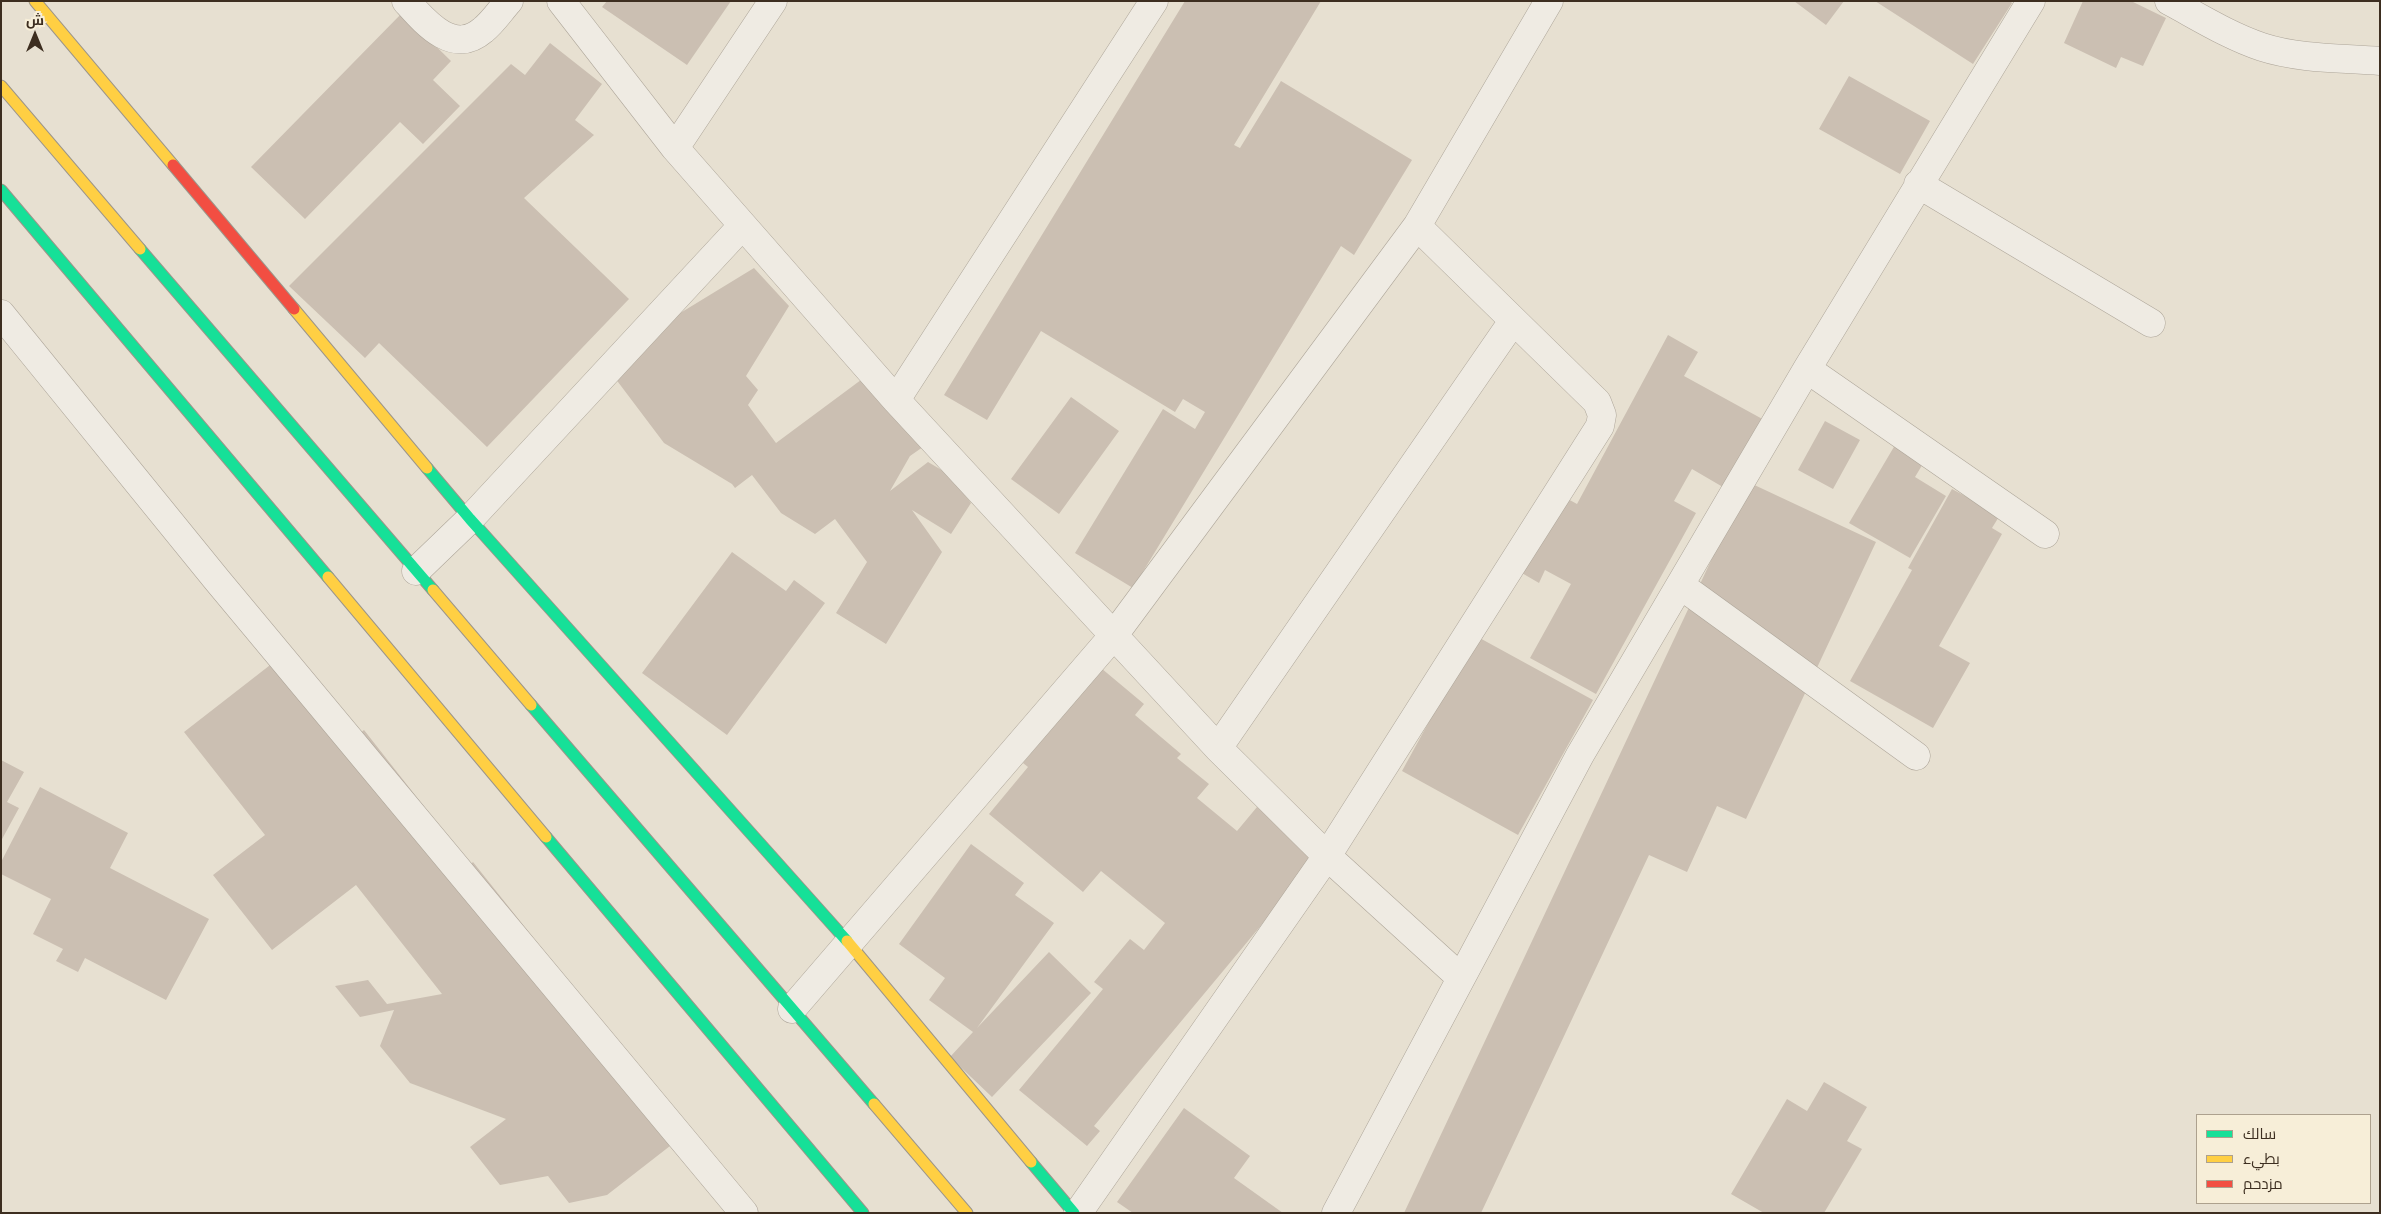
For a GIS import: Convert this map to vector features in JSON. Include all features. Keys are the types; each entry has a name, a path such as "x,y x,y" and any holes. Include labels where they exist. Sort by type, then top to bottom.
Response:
{"main road":[{"path":"35,1 470,519 849,943 1074,1213"},
{"path":"1,86 967,1213"},
{"path":"1,190 863,1213"}],"street":[{"path":"406,1 438,33 460,39 472,37 482,31 508,1"},
{"path":"561,1 676,148 742,226 896,400 1218,748 1327,856 1461,978"},
{"path":"676,148 773,1"},
{"path":"896,400 1154,1"},
{"path":"792,1009 1114,635 1417,226 1549,1"},
{"path":"1336,1213 1580,755 1918,184 2031,1"},
{"path":"2169,1 2225,31 2262,47 2301,55 2380,61"},
{"path":"1918,184 2151,323"},
{"path":"416,571 470,519 742,226"},
{"path":"1078,1213 1327,856 1600,426 1602,415 1597,402 1417,226"},
{"path":"1,314 217,580 744,1213"},
{"path":"1218,748 1513,321"},
{"path":"1807,370 2045,534"},
{"path":"1680,585 1916,756"}],"building":[{"path":"607,1 731,1 687,65 602,7"},
{"path":"1185,1 1321,1 1234,145 1240,148 1281,81 1412,160 1354,255 1341,246 1133,588 1075,553 1163,409 1195,429 1205,412 1183,399 1175,412 1041,331 987,420 944,395"},
{"path":"1794,1 1844,1 1826,25"},
{"path":"1875,1 2010,1 2012,3 1973,64"},
{"path":"2083,1 2131,1 2166,18 2143,66 2121,57 2116,68 2064,43"},
{"path":"402,13 451,61 433,80 460,106 423,144 400,122 305,219 251,167"},
{"path":"550,43 602,84 575,120 594,135 524,198 629,299 487,447 379,343 365,358 289,286 511,64 525,75"},
{"path":"1849,76 1930,121 1900,174 1819,129"},
{"path":"754,268 789,306 746,376 758,390 748,405 776,443 869,374 930,442 910,456 890,491 928,462 950,475 971,503 951,534 912,510 942,552 886,644 836,613 867,562 835,519 815,534 781,513 752,475 735,488 732,484 664,443 615,378 641,337"},
{"path":"1668,335 1698,352 1684,376 1766,421 1728,490 1692,469 1674,501 1696,513 1596,694 1530,658 1571,584 1545,570 1539,583 1515,569 1557,493 1577,504"},
{"path":"1071,397 1119,431 1059,514 1011,479"},
{"path":"1825,421 1860,440 1833,489 1798,470"},
{"path":"1898,440 1927,457 1915,477 1946,496 1910,558 1849,523"},
{"path":"1748,482 1876,542 1746,819 1717,806 1687,872 1649,855 1481,1213 1404,1213"},
{"path":"1952,489 2000,515 1992,528 2002,534 1939,646 1970,663 1933,728 1850,681 1912,570 1908,568"},
{"path":"732,552 786,591 794,580 825,603 727,735 642,673"},
{"path":"1476,636 1593,700 1518,835 1402,771"},
{"path":"299,657 359,734 364,730 470,865 473,862 688,1132 607,1195 569,1203 548,1176 500,1185 470,1147 506,1119 410,1083 380,1046 394,1010 360,1017 335,986 368,980 387,1004 442,994 356,885 272,950 213,875 265,835 184,732 274,662"},
{"path":"1101,668 1144,704 1135,715 1181,754 1177,758 1209,784 1197,798 1237,831 1257,807 1318,857 1094,1126 1100,1131 1087,1146 1019,1090 1103,989 1094,982 1130,939 1144,950 1165,923 1101,871 1083,892 989,814 1028,767 1023,763"},
{"path":"1,760 24,772 7,802 19,808 1,841"},
{"path":"40,787 128,833 110,868 209,919 166,1000 85,958 78,972 56,961 63,949 33,934 51,899 1,874 1,862"},
{"path":"971,844 1024,883 1015,895 1054,923 977,1028 1049,952 1091,993 992,1097 950,1057 973,1032 929,1000 945,978 899,944"},
{"path":"1824,1082 1867,1107 1847,1141 1862,1149 1824,1213 1764,1213 1731,1194 1787,1099 1807,1111"},
{"path":"1184,1108 1250,1156 1234,1178 1283,1213 1133,1213 1117,1202"}],"traffic: fast":[{"path":"1,190 328,577"},
{"path":"140,249 433,590"},
{"path":"427,468 470,519 847,941"},
{"path":"531,705 874,1104"},
{"path":"546,837 863,1213"},
{"path":"1031,1162 1074,1213"}],"traffic: slow":[{"path":"35,1 173,165"},
{"path":"1,86 140,249"},
{"path":"294,309 427,468"},
{"path":"328,577 546,837"},
{"path":"433,590 531,705"},
{"path":"847,941 1031,1162"},
{"path":"874,1104 967,1213"}],"traffic: jam":[{"path":"173,165 294,309"}]}
